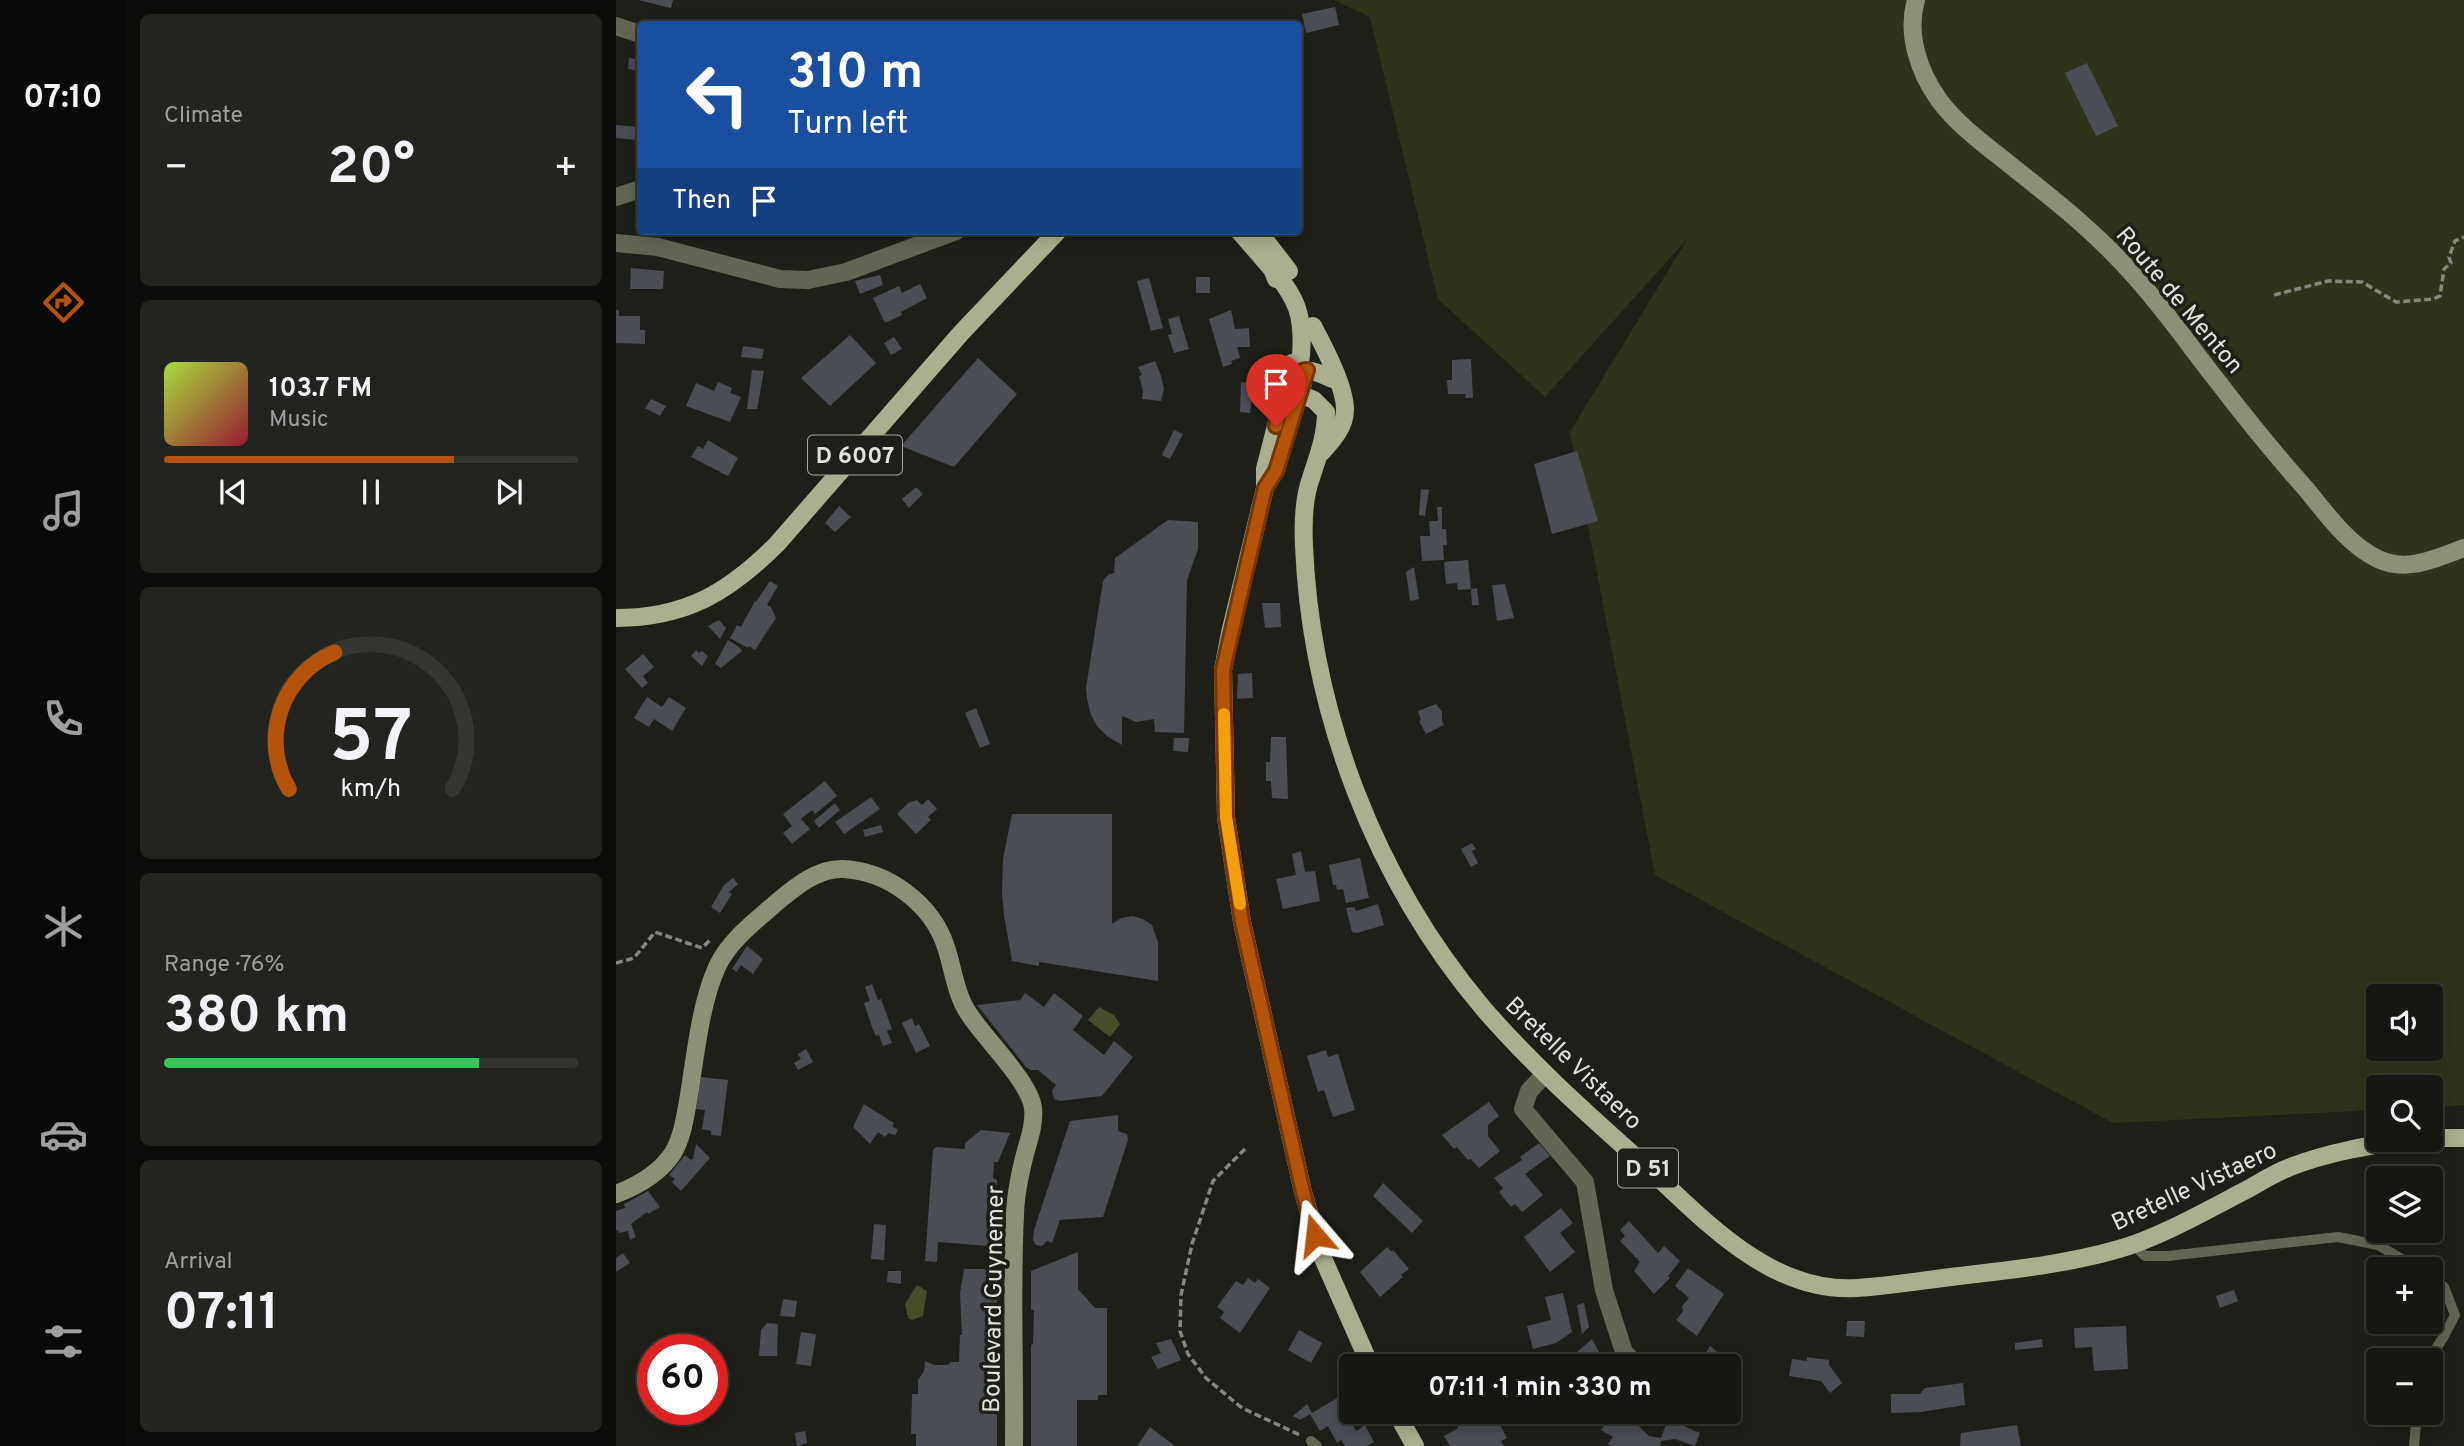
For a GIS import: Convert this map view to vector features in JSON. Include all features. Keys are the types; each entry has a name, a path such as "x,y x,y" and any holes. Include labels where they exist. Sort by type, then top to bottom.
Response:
{"main road":[{"name":"Route de Menton","path":"1916,0 1912,28 1916,48 1929,83 1940,100 1964,127 2066,209 2113,253 2168,315 2249,422 2352,541 2377,559 2397,565 2428,562 2464,548"},
{"name":"D 6007","path":"616,618 671,612 705,600 723,591 752,569 777,544 962,332 1054,235"},
{"path":"1242,235 1272,269 1289,309 1293,337 1292,362 1298,379"},
{"name":"Bretelle Vistaero","path":"1261,235 1288,270 1300,292 1338,382 1345,411 1334,439 1321,453"},
{"path":"1313,326 1312,348 1298,379 1276,471 1265,488 1223,670 1226,817 1242,922 1303,1192 1322,1256 1365,1354"},
{"path":"1298,379 1338,382"},
{"name":"Bretelle Vistaero","path":"1298,379 1325,412 1321,453 1309,482 1303,541 1310,614 1344,761 1375,837 1400,887 1437,948 1483,1008 1545,1074 1692,1208 1740,1248 1797,1281 1851,1289 2024,1268 2121,1249 2190,1219 2288,1168 2366,1147"},
{"name":"Boulevard Guynemer","path":"616,1194 654,1174 673,1153 684,1125 708,989 718,965 740,934 781,899 808,879 823,872 843,869 878,877 896,886 914,898 933,919 945,943 965,1010 1023,1085 1033,1107 1032,1129 1022,1164 1015,1214 1014,1446"},
{"path":"2443,1138 2464,1138"},
{"path":"1403,1424 1415,1446"}],"street":[{"path":"616,26 637,33"},
{"path":"616,197 637,190"},
{"path":"616,243 658,247 780,279 808,280 846,272 945,235"},
{"path":"1545,1074 1529,1091 1523,1109 1585,1182 1604,1290 1625,1354"}],"lane":[{"path":"2133,1244 2145,1256 2168,1256 2338,1237 2378,1245 2398,1257"},
{"path":"2436,1348 2455,1315 2443,1286"},
{"path":"2414,1446 2416,1425"}],"path":[{"path":"2274,295 2328,281 2362,282 2396,302 2433,299 2440,296 2444,269 2451,263 2449,257 2455,241 2464,237"},
{"path":"616,963 634,958 655,932 702,948"},
{"path":"1245,1149 1213,1181 1192,1244 1181,1295 1180,1331 1188,1354 1206,1378 1233,1401 1314,1443"}],"shaded area":[{"path":"1334,0 2464,0 2464,1105 2443,1106 2443,1075 2366,1075 2366,1111 2113,1123 1655,875 1570,432 1688,238 1545,397 1438,299 1370,17"},
{"path":"1099,1007 1114,1015 1120,1024 1110,1037 1088,1020"},
{"path":"917,1285 927,1291 923,1316 912,1320 908,1318 905,1304"}],"building":[{"path":"638,0 673,0 671,8"},
{"path":"1335,7 1339,25 1306,33 1302,14"},
{"path":"629,58 637,59 637,70 628,69"},
{"path":"2087,63 2118,126 2096,136 2065,73"},
{"path":"616,125 637,127 636,140 616,138"},
{"path":"631,268 664,271 663,289 630,289"},
{"path":"880,275 883,285 860,294 855,281"},
{"path":"1196,277 1210,277 1210,293 1196,293"},
{"path":"1149,278 1163,328 1151,331 1137,281"},
{"path":"920,284 927,298 885,323 873,298 899,286 902,293"},
{"path":"616,310 619,310 619,316 640,316 640,330 645,330 645,344 616,343"},
{"path":"1231,310 1235,329 1249,328 1250,347 1237,347 1240,358 1223,367 1209,319"},
{"path":"1179,316 1189,349 1174,353 1168,335 1172,334 1168,319"},
{"path":"850,335 876,363 830,406 801,378"},
{"path":"894,337 902,349 891,355 884,343"},
{"path":"743,346 764,349 762,359 741,357"},
{"path":"978,358 1017,394 954,467 901,446"},
{"path":"1471,359 1473,398 1465,398 1466,394 1448,394 1447,380 1452,380 1452,360"},
{"path":"1155,361 1164,389 1161,401 1142,399 1139,376 1142,375 1138,367"},
{"path":"752,370 764,371 757,409 747,409"},
{"path":"718,382 732,388 730,393 741,397 730,422 686,406 696,383 714,391"},
{"path":"1241,382 1254,383 1250,413 1240,412"},
{"path":"651,399 666,406 660,416 645,408"},
{"path":"1174,430 1183,434 1170,459 1162,455"},
{"path":"708,440 738,458 728,476 691,457 698,446 703,449"},
{"path":"1577,451 1598,521 1552,534 1534,464"},
{"path":"915,488 923,494 909,508 902,499"},
{"path":"1421,489 1429,490 1425,516 1419,515"},
{"path":"839,506 851,517 835,532 825,523"},
{"path":"1437,507 1442,507 1442,529 1446,529 1444,560 1422,561 1420,536 1430,536 1429,521 1438,521"},
{"path":"1168,520 1198,522 1198,549 1187,580 1184,733 1155,732 1154,719 1136,722 1122,716 1122,745 1108,737 1097,726 1087,699 1086,688 1103,581 1109,574 1114,573 1115,558"},
{"path":"1468,560 1471,589 1458,590 1457,583 1446,584 1444,562"},
{"path":"1414,567 1419,599 1410,601 1406,572"},
{"path":"770,581 778,586 767,605 771,607 776,618 755,650 730,638 737,625 741,627"},
{"path":"1505,584 1514,618 1497,621 1492,585"},
{"path":"1477,588 1479,605 1472,605 1471,589"},
{"path":"1262,603 1280,603 1281,627 1265,628"},
{"path":"719,620 726,628 720,639 708,626"},
{"path":"728,640 742,651 721,668 715,664"},
{"path":"696,650 708,656 702,666 691,656"},
{"path":"643,654 654,667 643,676 648,683 642,688 625,669"},
{"path":"1252,673 1253,698 1237,699 1238,674"},
{"path":"647,697 662,707 669,697 686,708 672,731 654,719 649,727 634,718"},
{"path":"1436,704 1442,712 1444,725 1426,734 1419,721 1418,711"},
{"path":"976,708 990,744 980,748 965,713"},
{"path":"1271,737 1286,737 1288,799 1272,798 1271,781 1266,781 1266,762 1270,762"},
{"path":"1174,738 1189,738 1188,752 1173,751"},
{"path":"825,781 837,796 815,814 812,810 801,819 810,829 792,844 783,833 792,826 783,814"},
{"path":"871,797 880,809 844,834 835,822"},
{"path":"928,799 937,809 928,817 931,820 916,834 897,814 908,803 917,800 922,805"},
{"path":"835,803 840,810 819,828 814,821"},
{"path":"1012,814 1112,814 1112,924 1121,918 1132,916 1152,925 1158,942 1158,981 1039,962 1039,966 1012,961 1002,893 1003,859"},
{"path":"881,825 883,832 865,837 863,830"},
{"path":"1472,843 1476,849 1472,851 1478,863 1471,867 1461,849"},
{"path":"1301,851 1305,872 1315,871 1320,901 1283,909 1276,879 1296,875 1292,854"},
{"path":"1360,858 1369,898 1346,903 1343,889 1337,890 1336,885 1333,885 1329,865"},
{"path":"733,878 738,884 729,892 732,894 720,913 711,907 724,885"},
{"path":"1378,904 1384,925 1352,932 1346,908 1354,907 1356,911"},
{"path":"747,946 763,959 753,974 741,965 737,972 732,969"},
{"path":"872,984 878,1000 881,999 892,1029 887,1031 892,1043 883,1046 872,1027 864,1003 870,1001 865,987"},
{"path":"1025,993 1044,1007 1054,993 1083,1016 1073,1030 1104,1055 1114,1041 1133,1057 1102,1096 1060,1101 1054,1099 1052,1091 1056,1085 1038,1070 1026,1067 977,1005 1020,1000"},
{"path":"912,1018 915,1026 919,1024 930,1046 916,1053 902,1023"},
{"path":"806,1049 813,1062 798,1070 794,1063 801,1059 798,1054"},
{"path":"1326,1050 1328,1057 1338,1054 1355,1110 1333,1117 1324,1090 1318,1092 1307,1056"},
{"path":"701,1077 728,1080 721,1136 711,1135 711,1131 702,1129 705,1110 696,1109"},
{"path":"1489,1102 1499,1116 1488,1125 1488,1136 1500,1151 1479,1168 1457,1147 1454,1149 1442,1135"},
{"path":"864,1104 894,1123 892,1126 898,1130 895,1135 888,1133 885,1137 878,1132 870,1144 853,1127"},
{"path":"1118,1115 1118,1131 1127,1134 1128,1140 1103,1217 1060,1220 1052,1243 1047,1241 1042,1246 1036,1245 1033,1240 1034,1230 1070,1121"},
{"path":"981,1130 1010,1133 998,1162 994,1162 993,1178 997,1180 997,1185 989,1188 986,1220 993,1222 994,1226 990,1230 988,1246 938,1242 937,1262 925,1261 933,1150 936,1147 965,1149 965,1143"},
{"path":"1539,1143 1550,1156 1525,1174 1543,1195 1522,1212 1515,1204 1511,1207 1499,1192 1503,1188 1494,1178 1522,1160 1520,1157"},
{"path":"696,1144 710,1158 681,1191 672,1182 675,1179 669,1175 685,1155 693,1159"},
{"path":"1383,1183 1423,1221 1412,1233 1373,1196"},
{"path":"648,1191 660,1207 648,1214 647,1212 631,1224 636,1237 630,1240 628,1231 616,1231 616,1211 625,1208 624,1204"},
{"path":"1561,1208 1573,1223 1560,1233 1575,1252 1550,1272 1524,1237"},
{"path":"1629,1221 1658,1253 1664,1246 1680,1261 1668,1276 1670,1278 1654,1294 1634,1271 1640,1262 1620,1241 1625,1236 1620,1230"},
{"path":"874,1224 886,1225 884,1260 871,1259"},
{"path":"1387,1247 1392,1252 1393,1250 1409,1269 1380,1297 1360,1272"},
{"path":"1078,1252 1078,1289 1095,1308 1107,1308 1107,1395 1098,1395 1098,1400 1077,1400 1077,1446 1031,1446 1031,1345 1034,1310 1031,1310 1031,1271"},
{"path":"623,1253 630,1263 616,1272 616,1258"},
{"path":"1688,1268 1724,1294 1697,1336 1676,1320 1689,1298 1675,1286"},
{"path":"964,1269 997,1269 997,1446 916,1446 916,1434 911,1434 912,1394 918,1394 918,1380 924,1371 925,1361 934,1365 959,1362 962,1335 960,1293"},
{"path":"888,1271 901,1271 901,1284 887,1282"},
{"path":"1248,1278 1255,1283 1258,1279 1270,1288 1240,1333 1220,1318 1224,1312 1217,1307 1236,1281 1243,1285"},
{"path":"2234,1290 2238,1301 2220,1308 2216,1296"},
{"path":"1563,1293 1572,1332 1556,1343 1533,1349 1527,1326 1551,1320 1545,1297"},
{"path":"783,1299 797,1301 795,1317 780,1316"},
{"path":"1584,1303 1589,1327 1582,1334 1577,1305"},
{"path":"1847,1321 1865,1321 1864,1337 1846,1336"},
{"path":"767,1323 778,1324 777,1356 759,1356 761,1330"},
{"path":"2126,1326 2128,1369 2094,1371 2092,1347 2075,1348 2074,1328"},
{"path":"1299,1330 1322,1343 1311,1363 1288,1350"},
{"path":"801,1332 816,1334 811,1366 796,1364"},
{"path":"1171,1339 1181,1360 1158,1369 1151,1357 1161,1353 1156,1343"},
{"path":"1592,1339 1599,1352 1597,1354 1575,1354"},
{"path":"2042,1339 2043,1347 2015,1350 2015,1343"},
{"path":"1710,1346 1720,1354 1705,1354"},
{"path":"1807,1357 1829,1360 1829,1365 1842,1383 1830,1393 1821,1381 1789,1376 1792,1359 1807,1361"},
{"path":"1963,1383 1965,1405 1921,1412 1891,1413 1891,1394 1920,1394 1925,1388"},
{"path":"1339,1397 1339,1424 1352,1424 1356,1431 1365,1425 1374,1442 1367,1446 1345,1446 1341,1440 1337,1443 1328,1426 1320,1431 1310,1414"},
{"path":"1307,1404 1312,1413 1300,1420 1293,1416"},
{"path":"1456,1424 1500,1424 1507,1438 1501,1441 1504,1446 1450,1446 1444,1436 1458,1428"},
{"path":"1605,1424 1636,1424 1649,1436 1661,1438 1666,1424 1679,1424 1700,1433 1695,1446 1675,1439 1661,1441 1660,1446 1611,1446 1608,1444 1613,1437 1601,1430"},
{"path":"2017,1425 2021,1446 1960,1446 1961,1433"},
{"path":"1150,1427 1175,1446 1137,1446"},
{"path":"805,1431 807,1443 797,1446 795,1433"}],"slow traffic":[{"path":"1224,714 1226,817 1240,904"}],"route":[{"path":"1276,426 1287,383 1298,371 1307,370 1276,471 1265,488 1223,670 1226,817 1242,922 1315,1235"}]}
